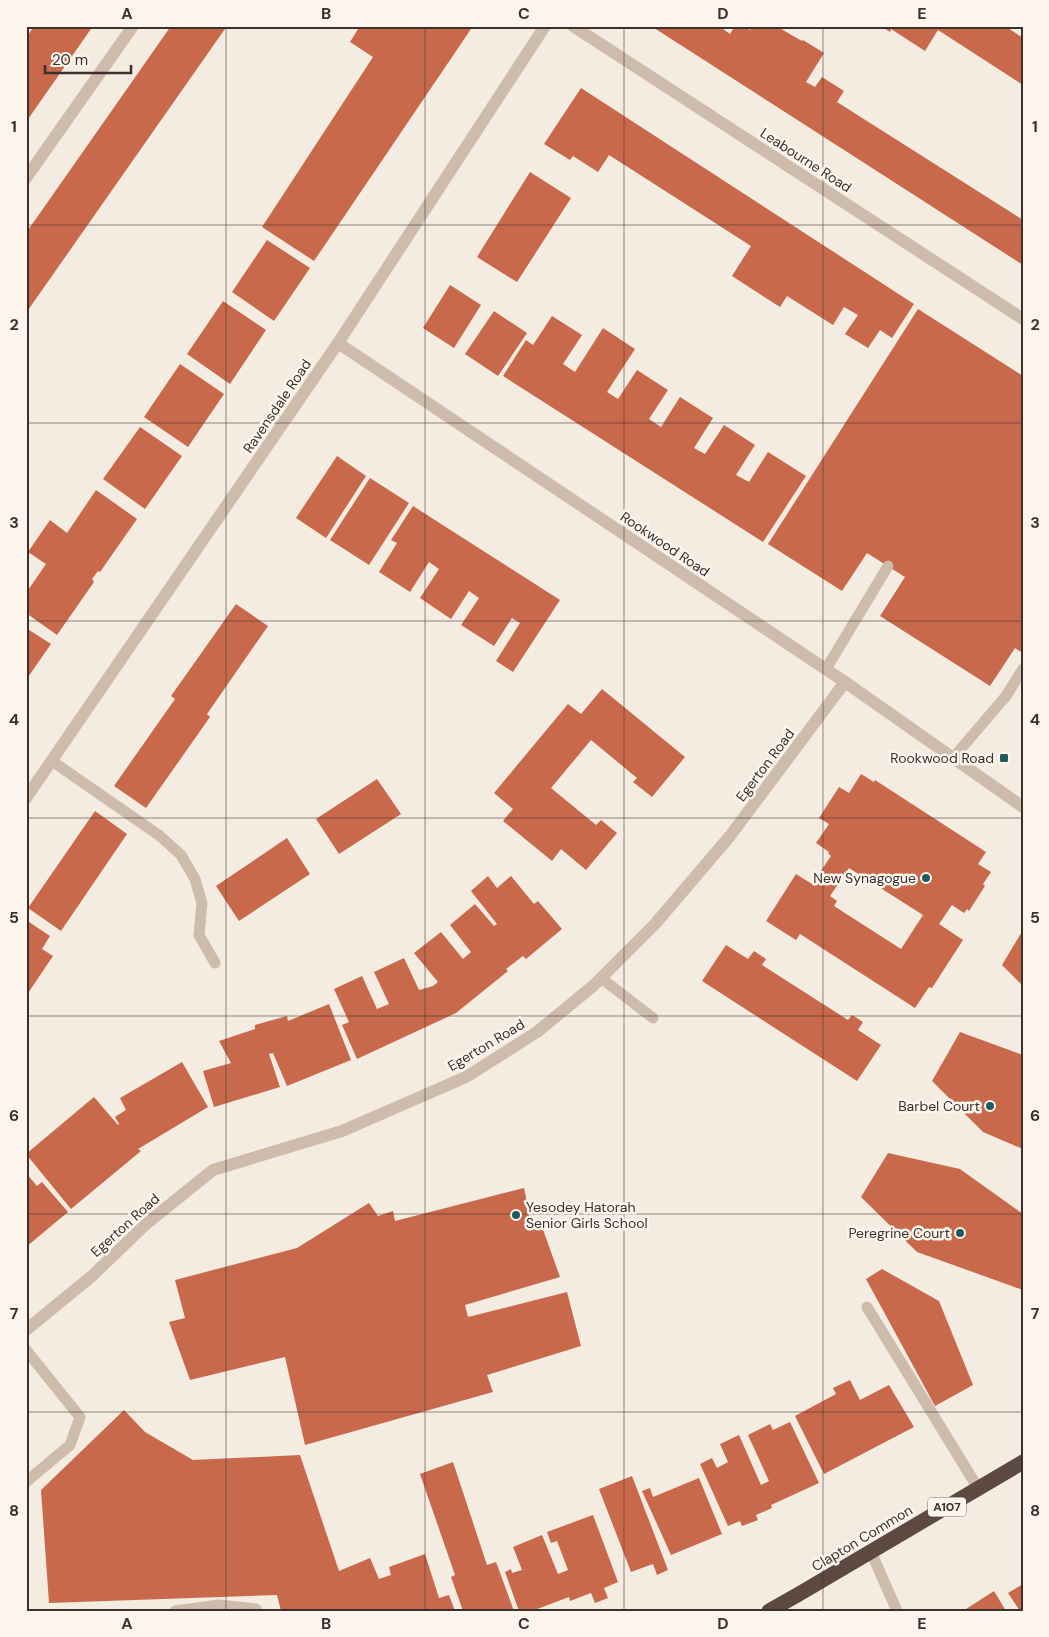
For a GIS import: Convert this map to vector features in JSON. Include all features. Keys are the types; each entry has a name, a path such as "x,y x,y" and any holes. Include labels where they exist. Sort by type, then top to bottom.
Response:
{"highway":[{"name":"Clapton Common","path":"768,1611 1023,1462"}],"street":[{"path":"26,178 133,26"},
{"name":"Ravensdale Road","path":"26,798 338,343 545,26"},
{"name":"Leabourne Road","path":"573,26 1023,319"},
{"name":"Rookwood Road","path":"338,343 826,669 1023,807"},
{"name":"Egerton Road","path":"26,1330 92,1276 146,1224 213,1170 342,1130 466,1078 538,1032 593,986 655,924 730,836 845,682"}],"lane":[{"path":"826,669 888,566"},
{"path":"953,758 1006,696 1023,668"},
{"path":"52,761 160,836 181,855 195,880 202,903 199,935 215,963"},
{"path":"601,978 654,1018"},
{"path":"867,1307 978,1488"},
{"path":"26,1350 80,1418 70,1445 26,1482"},
{"path":"871,1552 897,1611"},
{"path":"175,1611 219,1605 256,1609 257,1611"}],"building":[{"path":"34,26 93,26 26,122 26,38"},
{"path":"171,26 227,26 26,313 26,233"},
{"path":"360,26 473,26 314,261 262,227 373,57 350,42"},
{"path":"651,26 719,26 730,34 735,26 744,26 750,30 752,26 776,26 824,53 806,82 815,87 822,77 844,91 837,102 1023,220 1023,265"},
{"path":"881,26 1005,26 1023,38 1023,85 938,30 925,51 891,29 890,32"},
{"path":"581,88 914,304 892,338 880,330 868,348 845,334 858,315 844,307 833,325 787,296 780,307 732,276 751,246 609,155 598,172 573,156 570,160 544,144"},
{"path":"530,172 571,198 517,282 477,257"},
{"path":"267,240 310,268 274,321 232,292"},
{"path":"450,285 481,305 454,348 423,328"},
{"path":"223,301 266,330 230,384 187,354"},
{"path":"918,309 1023,376 1023,653 1015,648 990,686 880,616 905,577 867,553 842,591 768,544"},
{"path":"494,311 527,333 498,376 465,354"},
{"path":"552,316 582,335 563,364 575,372 603,328 635,349 607,392 618,399 637,370 668,390 649,419 661,427 680,397 713,418 694,448 705,454 724,425 755,445 736,475 749,482 768,452 806,476 763,542 503,376 526,340 533,345"},
{"path":"180,364 224,394 188,447 144,417"},
{"path":"140,427 182,456 145,509 103,479"},
{"path":"337,456 366,476 326,538 296,518"},
{"path":"370,478 409,503 369,565 330,540"},
{"path":"96,490 137,519 100,572 98,571 92,579 94,582 57,635 26,613 26,593 46,564 28,552 50,520 67,533"},
{"path":"413,506 560,600 513,672 496,661 520,623 512,618 494,646 461,625 479,598 469,591 451,619 420,598 439,569 429,562 410,592 379,572 397,543 391,540"},
{"path":"236,604 268,626 207,714 210,717 146,808 114,786 175,699 171,696"},
{"path":"26,628 51,644 26,680"},
{"path":"602,689 685,757 652,797 633,782 637,778 591,740 551,788 596,825 601,820 617,833 586,870 561,849 552,861 503,821 513,809 494,793 568,704 581,714"},
{"name":"New Synagogue","path":"861,774 874,782 875,780 986,852 978,864 991,872 983,884 985,886 969,911 967,909 964,913 952,905 939,924 963,940 932,988 929,987 915,1008 800,934 796,940 766,921 796,874 812,884 831,856 829,852 816,843 829,824 819,818 839,787 849,793","holes":["849,868 923,915 901,949 834,906 837,901 830,896"]},
{"path":"377,779 401,814 339,854 316,819"},
{"path":"95,811 127,834 61,931 28,908"},
{"path":"287,838 310,874 239,921 216,886"},
{"path":"488,876 497,888 511,876 534,904 538,901 562,929 526,959 523,956 506,969 508,971 456,1013 357,1059 342,1025 349,1022 334,989 362,976 377,1009 389,1004 374,972 404,958 419,990 433,986 438,982 414,953 441,932 463,959 471,952 450,925 475,904 494,926 497,924 471,891"},
{"path":"26,920 50,936 42,949 53,956 26,996"},
{"path":"1023,930 1023,986 1002,965"},
{"path":"726,945 748,959 754,951 766,959 762,965 848,1020 852,1015 863,1022 858,1030 881,1045 857,1081 702,981"},
{"path":"329,1004 351,1060 287,1086 273,1053 269,1054 280,1087 214,1107 203,1071 231,1063 219,1041 255,1029 255,1025 287,1016 288,1021"},
{"name":"Barbel Court","path":"960,1032 1023,1055 1023,1149 983,1132 932,1081"},
{"path":"182,1062 208,1107 138,1149 141,1151 71,1209 26,1154 94,1097 118,1125 115,1117 126,1110 120,1098"},
{"name":"Peregrine Court","path":"888,1153 960,1169 1023,1214 1023,1290 917,1252 861,1197"},
{"path":"26,1173 37,1186 42,1182 68,1212 26,1247"},
{"path":"524,1188 532,1226 541,1224 560,1277 465,1305 468,1317 567,1292 581,1346 487,1375 493,1392 305,1445 285,1357 190,1380 169,1322 185,1318 175,1280 297,1248 369,1203 378,1216 393,1211 395,1221"},
{"path":"882,1269 939,1301 973,1385 935,1406 866,1279"},
{"path":"850,1380 860,1400 889,1385 914,1427 824,1474 795,1416 836,1394 833,1388"},
{"path":"124,1410 145,1432 193,1460 300,1455 339,1571 370,1558 379,1579 391,1575 389,1567 425,1554 439,1598 449,1595 455,1611 281,1611 277,1595 49,1603 41,1490"},
{"path":"790,1422 819,1483 771,1505 772,1508 756,1515 758,1520 742,1526 740,1521 728,1526 700,1464 712,1458 717,1468 728,1462 720,1444 739,1435 761,1485 769,1481 748,1435 770,1424 773,1430"},
{"path":"453,1462 487,1565 496,1562 514,1611 463,1611 451,1577 455,1575 420,1474"},
{"path":"632,1476 668,1570 657,1575 653,1564 631,1572 599,1489"},
{"path":"699,1478 722,1534 671,1555 642,1491 650,1488 653,1497"},
{"path":"593,1515 618,1582 604,1588 608,1598 595,1603 591,1593 570,1601 569,1597 532,1611 519,1611 505,1572 511,1569 512,1573 522,1570 513,1547 542,1535 558,1574 568,1570 557,1541 551,1543 547,1532"},
{"path":"1023,1584 1023,1611 1020,1611 1008,1593"},
{"path":"994,1591 1006,1611 963,1611"}],"place":[{"name":"Rookwood Road","path":"1004,758"},
{"name":"New Synagogue","path":"926,878"},
{"name":"Barbel Court","path":"990,1106"},
{"name":"Yesodey Hatorah Senior Girls School","path":"516,1215"},
{"name":"Peregrine Court","path":"960,1233"}]}
